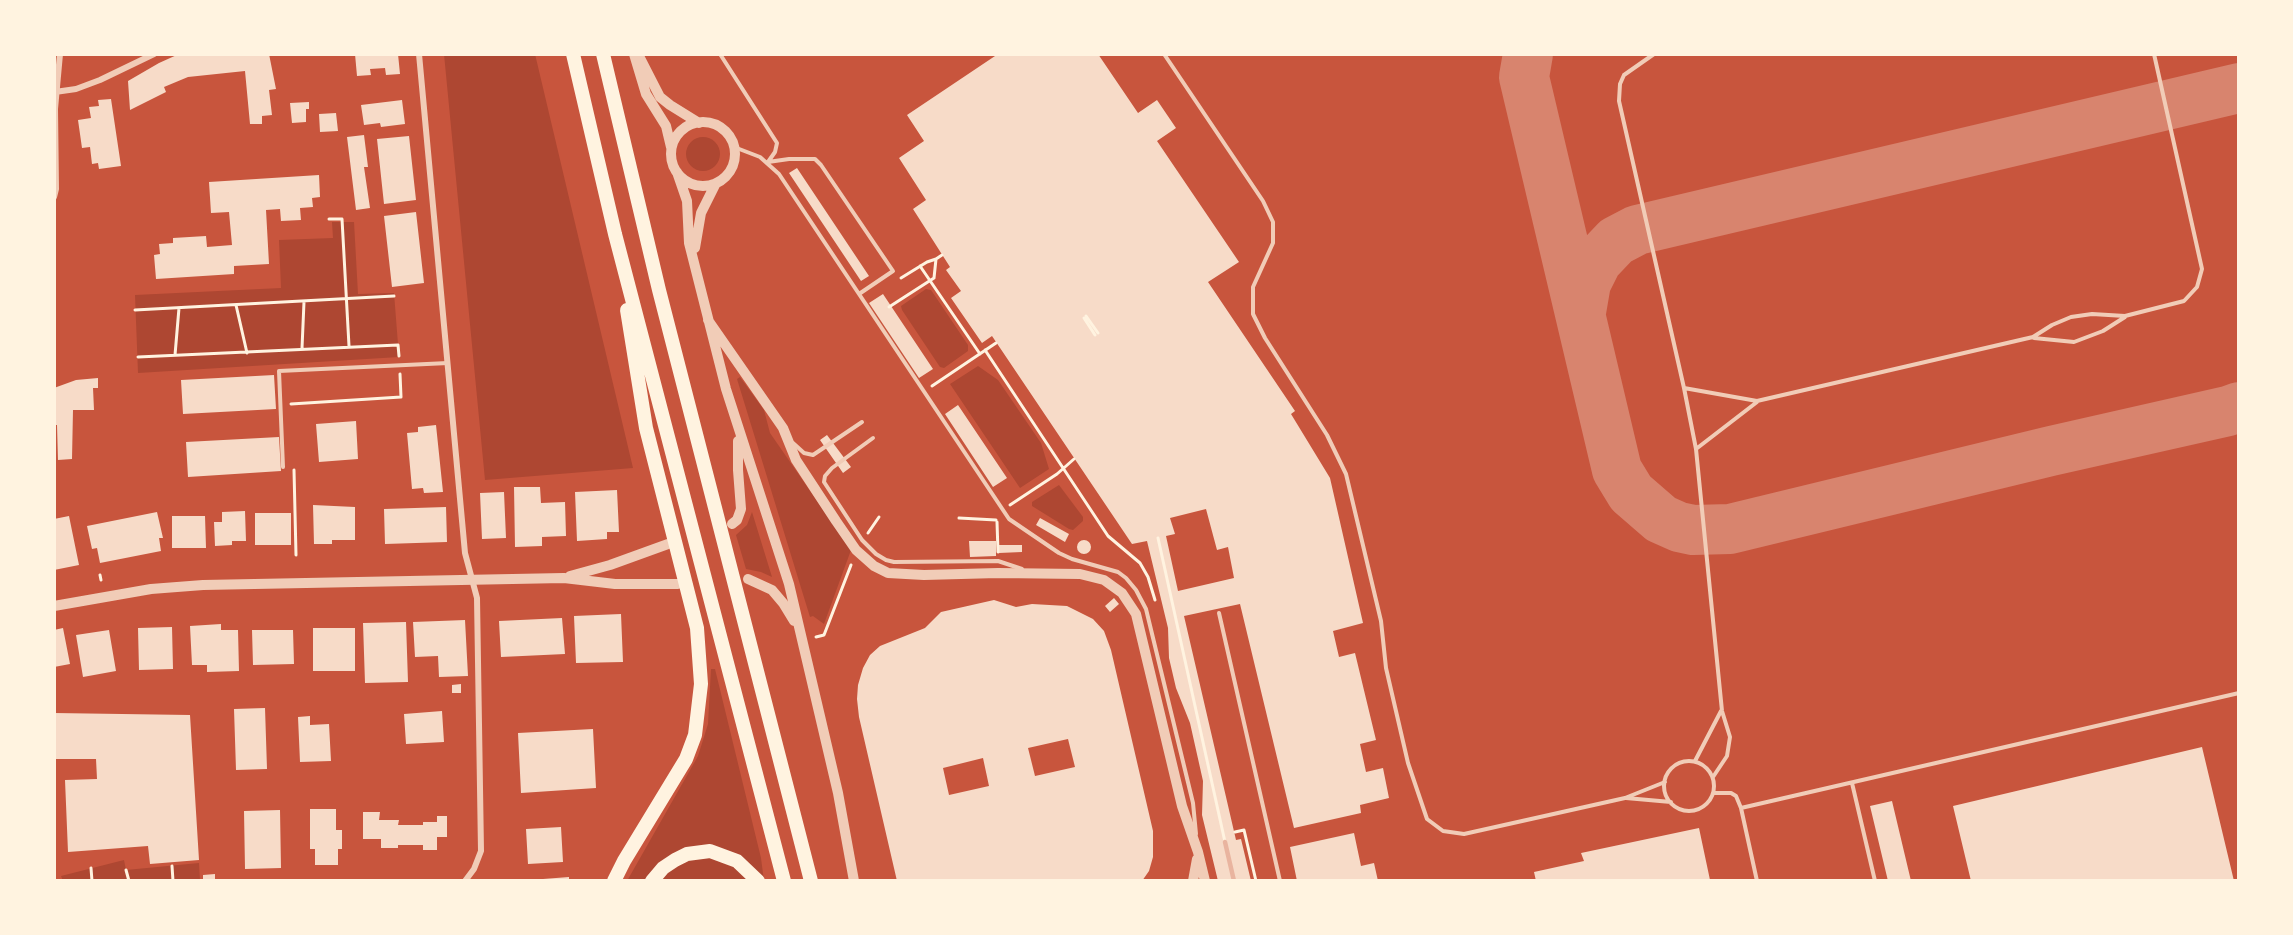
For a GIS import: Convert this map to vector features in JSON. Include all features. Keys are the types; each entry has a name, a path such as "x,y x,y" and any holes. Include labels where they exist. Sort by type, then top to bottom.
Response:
{"highway":[{"path":"573,54 615,234 784,881"},
{"path":"603,54 662,301 811,881"},
{"path":"614,881 678,773 695,735 701,684 694,619 646,428 615,234"},
{"path":"652,881 663,868 687,854 710,851 737,861 758,881"}],"street":[{"path":"54,197 56,189 55,92 60,54"},
{"path":"55,92 100,80 154,54"},
{"path":"419,54 465,553 478,610 481,851 474,869 465,881"},
{"path":"636,54 660,97 699,123"},
{"path":"636,54 646,94 666,126 672,162 687,201 689,243 708,321 739,432 776,539 802,636 838,794 854,881"},
{"path":"671,151 674,141 683,129 699,123 708,123 721,128 729,135 734,147 735,161 732,168 727,176 716,183 705,186 694,185 684,180 677,172"},
{"path":"694,267 698,222 716,183"},
{"path":"708,321 776,417 802,470 874,566 888,573 897,574 1080,574 1104,580 1141,611 1182,806 1198,852 1205,881"},
{"path":"732,524 737,520 741,509 738,470 739,432"},
{"path":"564,578 610,565 668,544"},
{"path":"54,606 180,585 564,578 615,584 678,584"},
{"path":"748,579 772,590 783,603 802,636"},
{"path":"1193,881 1198,852"}],"lane":[{"path":"720,54 777,143 775,152 768,162"},
{"path":"1164,54 1263,201 1273,222 1273,243 1253,287 1253,314 1265,338 1327,435 1346,474 1381,621 1386,668 1408,763 1427,819 1443,831 1464,834 1625,798 1665,782"},
{"path":"1654,54 1624,75 1620,84 1619,101 1696,449 1722,711 1728,728 1730,745 1723,764 1713,777"},
{"path":"2033,338 2052,325 2071,317 2092,314 2125,316 2184,301 2197,287 2201,278 2201,261 2154,54"},
{"path":"734,147 768,162 779,174 923,392 1003,510 1015,524 1059,553 1072,559 1102,566 1126,578 1136,590 1141,611"},
{"path":"768,162 815,159 821,165 893,271 859,294"},
{"path":"1684,388 1757,401 2033,338 2074,342 2103,331 2125,316"},
{"path":"283,467 279,371 449,363"},
{"path":"1696,449 1757,401"},
{"path":"785,433 800,450 813,455 862,422"},
{"path":"859,545 826,487 824,478 832,468 873,438"},
{"path":"1219,613 1280,881"},
{"path":"1741,808 2239,693"},
{"path":"1695,761 1722,711"},
{"path":"1695,761 1708,770 1713,777 1713,793 1704,806 1696,810 1680,809 1671,802 1665,790 1667,774 1679,763 1695,761"},
{"path":"1852,783 1875,881"},
{"path":"1713,793 1731,793 1736,796 1741,808 1757,881"},
{"path":"1625,798 1671,802"}],"path":[{"path":"329,219 342,219 349,346"},
{"path":"889,307 934,278 936,259 942,255"},
{"path":"920,266 980,354"},
{"path":"135,310 394,296"},
{"path":"302,348 304,302"},
{"path":"236,305 248,353"},
{"path":"175,355 179,308"},
{"path":"1085,317 1096,334"},
{"path":"923,392 996,343"},
{"path":"138,357 398,345 401,397 291,402 292,414"},
{"path":"984,350 1108,536 1140,563 1148,577 1156,604"},
{"path":"998,555 997,514 1057,474 1074,459"},
{"path":"293,461 296,555"},
{"path":"815,637 824,634 859,545 875,526 879,517"},
{"path":"959,518 997,520"},
{"path":"1158,538 1225,842"},
{"path":"100,575 101,580"},
{"path":"1235,832 1244,830 1256,881"},
{"path":"172,866 173,881"},
{"path":"91,868 92,881"},
{"path":"126,870 129,881"}],"shaded area":[{"path":"444,54 535,54 633,468 485,480"},
{"path":"703,137 715,142 720,154 715,166 703,171 691,166 686,154 691,142"},
{"path":"332,222 354,222 358,294 394,293 399,357 138,373 135,295 281,288 279,240 333,238"},
{"path":"926,289 931,290 968,345 968,351 944,368 940,367 901,306"},
{"path":"978,366 998,380 1041,443 1049,469 1020,488 950,384"},
{"path":"740,377 764,410 770,433 851,550 824,624 813,616 810,617 737,379"},
{"path":"1059,485 1083,517 1083,521 1073,530 1032,506 1032,502"},
{"path":"752,512 772,577 746,569 736,535 747,525"},
{"path":"711,669 715,669 761,858 764,881 627,881 698,756 708,724"},
{"path":"124,860 126,870 199,863 200,881 63,881 61,876"}],"building":[{"path":"179,54 269,54 276,89 269,90 272,115 262,116 262,124 250,124 245,71 188,77 164,87 166,92 130,110 128,81"},
{"path":"355,54 398,54 400,74 386,75 385,68 370,69 371,75 357,76"},
{"path":"998,54 1098,54 1138,113 1157,100 1176,128 1157,141 1239,262 1208,282 1295,411 1291,414 1330,478 1363,623 1333,631 1339,657 1355,653 1376,740 1360,744 1366,772 1383,768 1389,798 1360,805 1361,813 1294,828 1240,604 1184,616 1236,840 1241,839 1251,881 1218,881 1202,815 1203,781 1190,723 1176,688 1169,658 1168,628 1147,541 1132,544 992,336 982,343 951,298 961,291 946,270 950,267 913,209 926,200 899,158 924,141 907,115","holes":["1206,509 1217,550 1228,547 1234,578 1178,591 1166,536 1175,534 1170,518"]},
{"path":"111,99 121,166 99,169 98,163 92,164 90,147 82,148 78,120 91,118 89,107 99,106 98,100"},
{"path":"402,100 405,124 381,127 380,123 364,125 361,105"},
{"path":"309,102 309,109 306,109 306,122 292,123 290,103"},
{"path":"336,113 338,131 320,132 319,114"},
{"path":"364,135 368,167 364,167 370,208 356,210 347,137"},
{"path":"409,136 416,200 384,204 377,139"},
{"path":"797,168 869,276 861,281 789,173"},
{"path":"319,175 320,197 312,198 313,207 300,208 301,220 281,221 280,209 266,210 269,264 234,266 234,274 156,279 154,255 160,254 159,244 173,243 173,238 206,236 207,247 232,245 229,212 211,213 209,182"},
{"path":"416,212 424,283 392,287 384,216"},
{"path":"883,294 933,369 919,378 869,303"},
{"path":"274,375 276,409 183,414 181,380"},
{"path":"98,378 98,388 93,388 94,410 73,410 72,459 58,460 57,425 54,425 54,388 76,380"},
{"path":"958,405 1007,478 993,487 945,414"},
{"path":"356,421 358,459 319,462 316,424"},
{"path":"436,425 443,492 424,493 423,488 412,489 407,433 418,432 418,427"},
{"path":"827,435 851,467 843,473 820,440"},
{"path":"279,437 281,471 188,477 186,442"},
{"path":"514,487 540,487 541,503 565,502 566,536 542,537 542,546 515,547"},
{"path":"617,490 619,532 607,532 607,539 577,541 575,492"},
{"path":"504,492 506,538 482,539 480,493"},
{"path":"313,505 355,507 355,540 332,540 332,544 314,544"},
{"path":"446,507 447,542 385,544 384,509"},
{"path":"245,511 246,541 232,541 232,545 215,546 214,522 222,522 222,512"},
{"path":"157,512 163,538 159,538 161,551 100,563 97,548 92,549 87,526"},
{"path":"255,513 291,513 291,545 255,545"},
{"path":"69,516 79,565 54,570 54,519"},
{"path":"172,516 205,516 206,548 172,548"},
{"path":"1040,518 1069,534 1065,542 1036,525"},
{"path":"1084,540 1089,542 1091,547 1089,552 1084,554 1079,552 1077,547 1079,542"},
{"path":"969,541 996,541 996,556 970,557"},
{"path":"998,545 1022,545 1022,552 999,553"},
{"path":"1114,598 1119,604 1110,612 1105,606"},
{"path":"994,600 1016,607 1032,604 1067,606 1093,619 1104,631 1111,650 1153,831 1153,857 1149,871 1142,881 897,881 859,717 858,685 870,655 880,646 925,628 941,612","holes":["1068,739 1075,767 1035,776 1028,748","983,758 989,786 949,795 943,768"]},
{"path":"621,614 623,662 576,663 574,616"},
{"path":"562,618 565,654 501,657 499,621"},
{"path":"465,620 468,676 439,677 438,656 415,657 413,622"},
{"path":"406,622 408,682 365,683 363,623"},
{"path":"221,624 221,630 238,630 239,671 207,672 207,665 192,665 190,626"},
{"path":"172,627 173,669 139,670 138,628"},
{"path":"63,628 70,664 54,667 54,630"},
{"path":"313,628 355,628 355,671 313,671"},
{"path":"109,630 116,671 83,677 76,635"},
{"path":"252,630 293,630 294,664 253,665"},
{"path":"461,684 461,693 452,693 452,685"},
{"path":"265,708 267,769 236,770 234,709"},
{"path":"442,711 444,742 406,744 404,714"},
{"path":"54,713 190,715 199,860 150,864 148,846 68,852 65,780 97,779 96,759 54,759"},
{"path":"310,716 310,725 329,724 331,761 300,762 298,717"},
{"path":"593,729 596,788 521,793 518,733"},
{"path":"2202,747 2234,881 1971,881 1953,806"},
{"path":"1892,801 1911,881 1888,881 1870,806"},
{"path":"310,809 336,809 336,830 342,830 342,849 338,849 338,865 315,865 315,849 310,849"},
{"path":"280,810 281,868 245,869 244,811"},
{"path":"363,812 380,812 379,820 399,820 398,825 423,825 423,822 437,822 437,816 447,816 447,837 437,837 437,850 423,850 423,845 381,848 381,839 363,839"},
{"path":"561,827 563,862 528,864 526,829"},
{"path":"1699,828 1710,880 1536,881 1534,872 1584,861 1581,853"},
{"path":"1354,833 1361,866 1374,863 1378,881 1297,881 1290,847"},
{"path":"215,874 215,881 203,881 203,875"},
{"path":"569,877 569,881 543,881 543,879"}],"taxiway":[{"path":"1528,54 1524,77 1617,470 1631,493 1661,519 1693,530 1730,529 2239,407"},
{"path":"1581,312 1586,283 1597,261 1616,241 1637,230 2239,88"}],"railway":[{"path":"1225,842 1234,881"}]}
